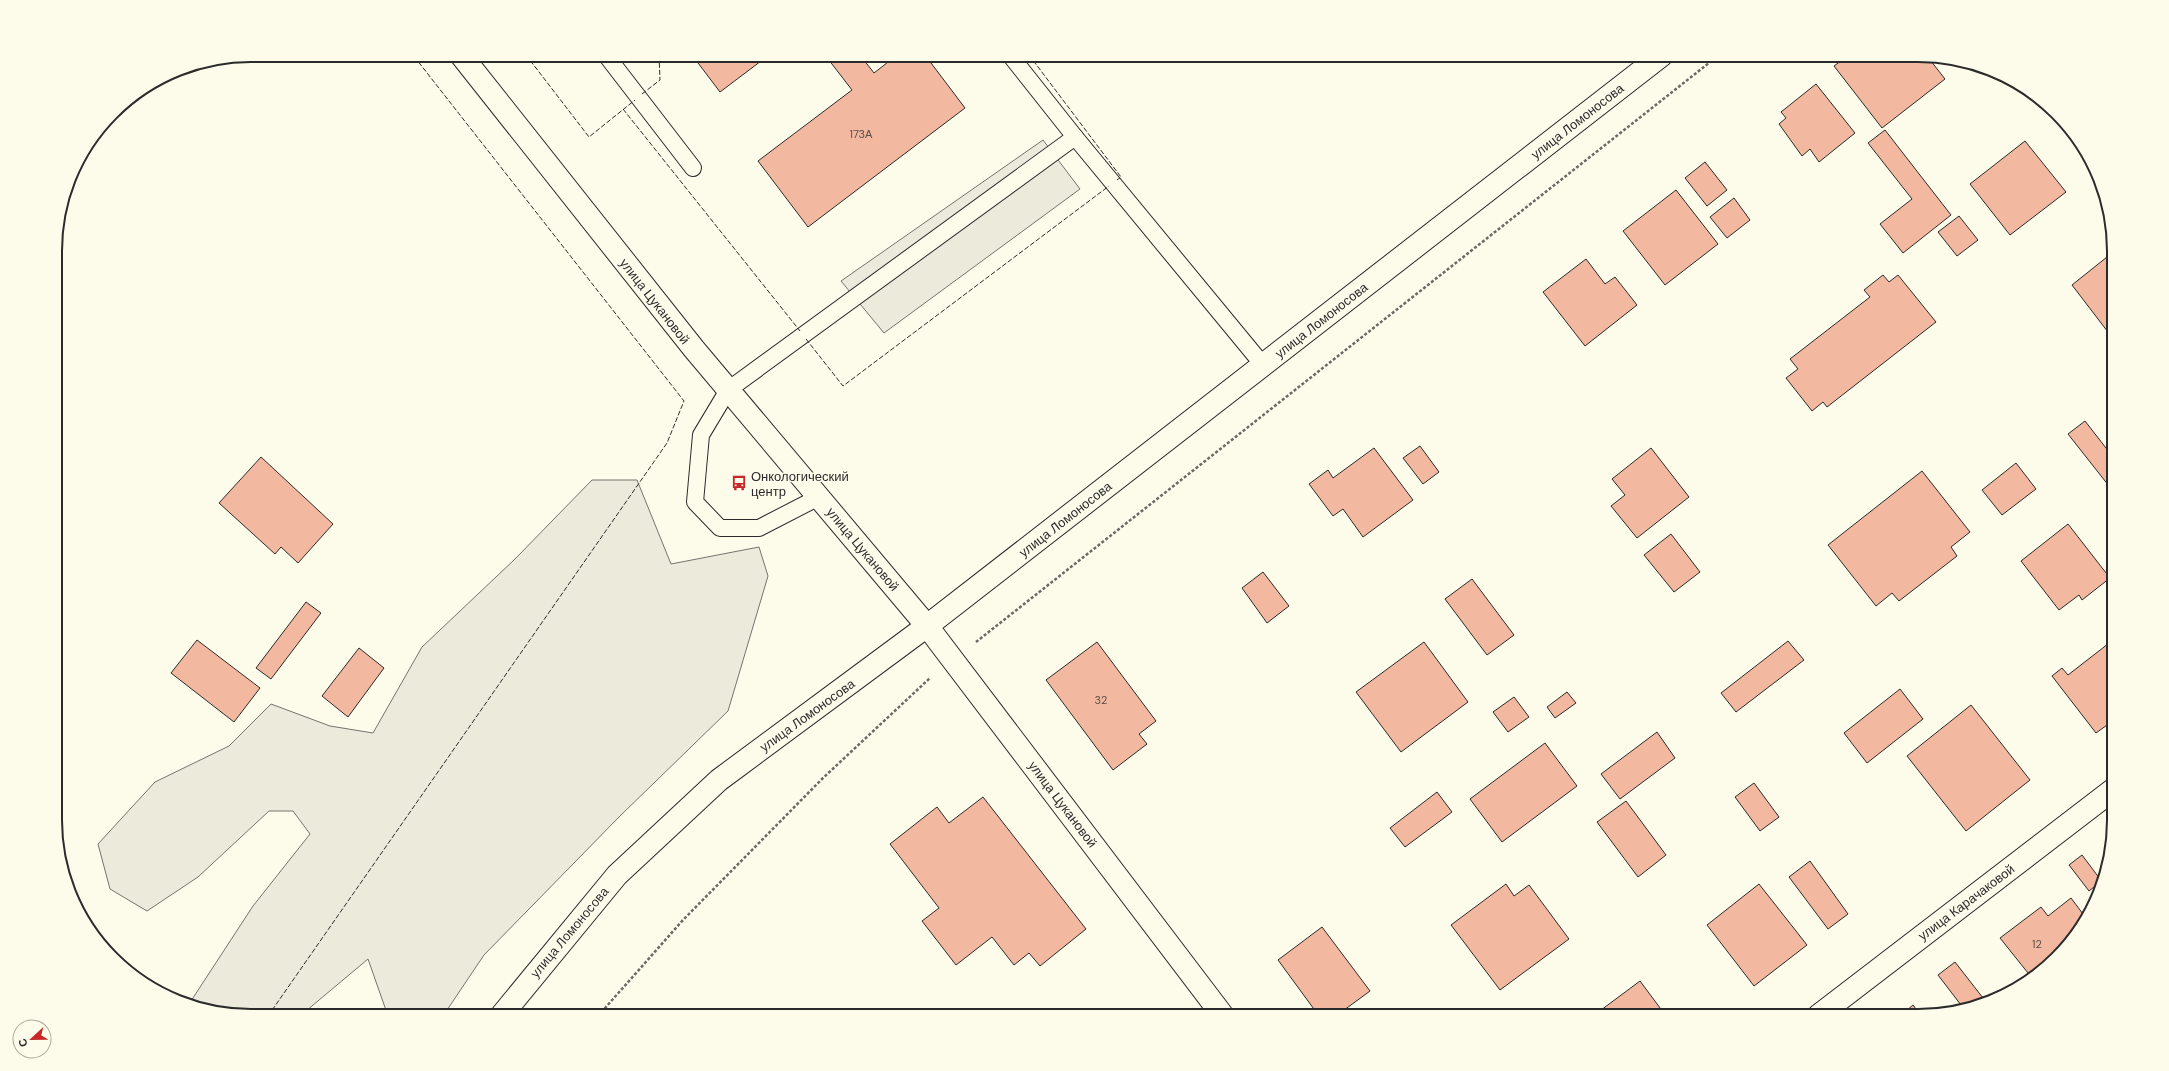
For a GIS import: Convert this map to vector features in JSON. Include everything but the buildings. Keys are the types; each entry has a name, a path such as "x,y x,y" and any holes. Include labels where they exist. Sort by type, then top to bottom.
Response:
{"street":[{"name":"улица Цукановой","path":"467,62 694,349 927,626 1218,1009"},
{"name":"улица Ломоносова","path":"507,1009 617,875 718,780 927,626 1653,62"},
{"name":"улица Карачаковой","path":"1827,1009 2107,794"}],"lane":[{"path":"611,62 693,168"},
{"path":"1016,62 1075,137 1263,365"},
{"path":"819,497 759,528 720,528 695,502 701,435 728,390 1075,137"}],"path":[{"path":"971,646 1710,62"},
{"path":"604,1009 684,920 823,778 933,675"}],"shaded area":[{"path":"1043,140 1080,189 884,333 841,281"},
{"path":"592,480 637,480 671,564 759,547 768,576 728,711 619,817 484,955 448,1009 386,1009 368,959 308,1009 239,1009 202,1003 192,999 253,906 310,834 293,811 269,811 198,877 147,911 110,889 98,844 155,782 229,746 271,704 330,726 373,733 422,647 515,559"}],"fence":[{"path":"273,1009 667,443 684,401 418,62"},
{"path":"531,62 589,137 635,100"},
{"path":"642,94 660,80 659,62"},
{"path":"1034,62 1121,177 1117,180"},
{"path":"623,109 800,331"},
{"path":"806,339 843,386 1109,186"}],"place":[{"name":"Онкологический центр","path":"739,483"}]}
